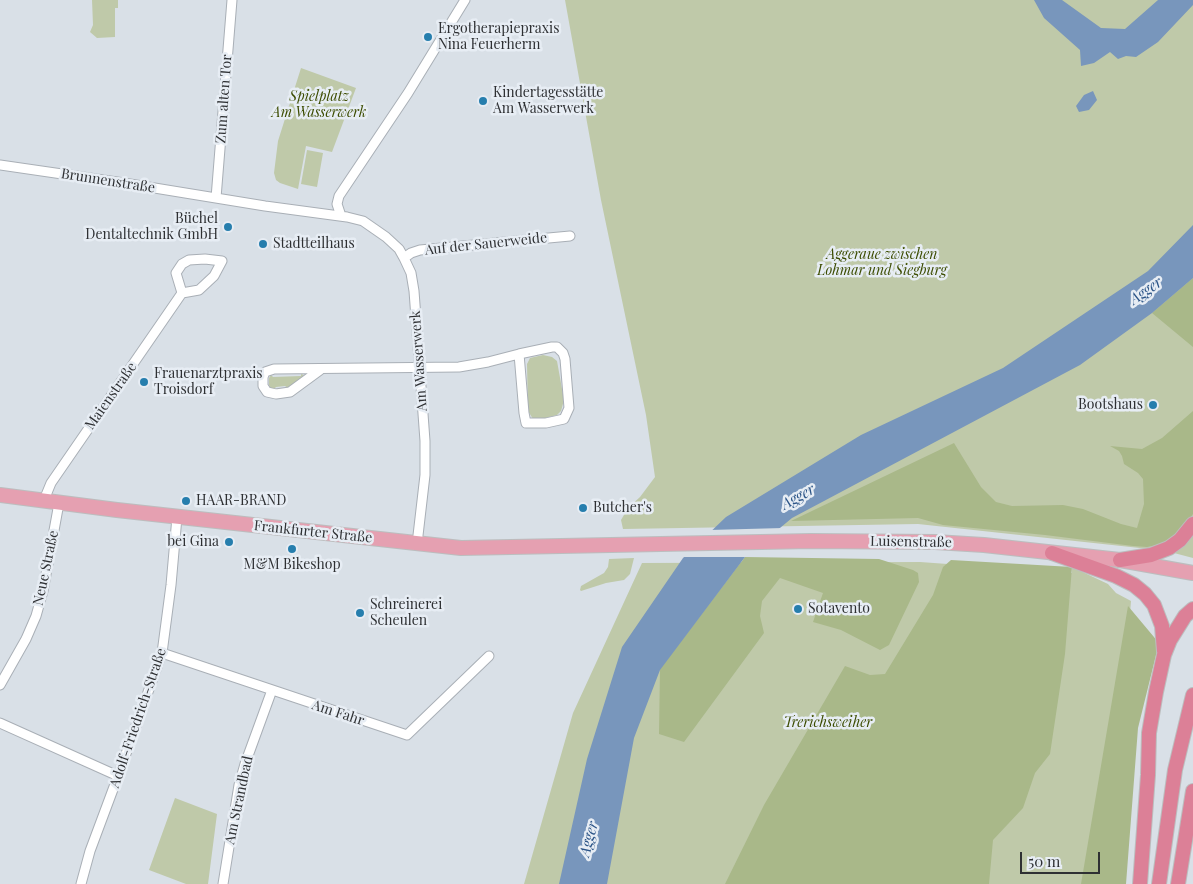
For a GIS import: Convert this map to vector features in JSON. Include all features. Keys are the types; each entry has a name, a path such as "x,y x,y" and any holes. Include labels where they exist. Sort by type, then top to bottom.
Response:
{"highway":[{"path":"1120,560 1151,555 1169,548 1180,540 1193,524"},
{"path":"1052,553 1116,576 1134,585 1146,594 1154,605 1162,626 1164,655"},
{"path":"1140,884 1148,775 1149,733 1164,655 1176,630 1185,616 1193,609"},
{"path":"1158,884 1175,770 1193,695"},
{"path":"1178,884 1193,791"}],"main road":[{"name":"Frankfurter Straße","path":"0,495 177,517 461,548 626,545"},
{"name":"Luisenstraße","path":"626,545 935,542 984,545 1120,560 1193,573"}],"street":[{"name":"Zum alten Tor","path":"216,198 232,0"},
{"path":"341,216 337,204 339,196 408,93 465,0"},
{"name":"Brunnenstraße","path":"0,165 216,198"},
{"name":"Am Wasserwerk","path":"216,198 341,216 362,221 376,229 393,243 404,258 411,274 414,291 425,441 425,468 417,544"},
{"name":"Auf der Sauerweide","path":"404,258 410,253 420,250 570,236"},
{"path":"189,260 222,261 214,276 203,287 199,290 182,293 176,273 182,264 189,260"},
{"name":"Maienstraße","path":"44,500 51,483 182,293"},
{"path":"320,370 290,392 276,394 267,392 263,386 263,377 265,372 269,370 459,367 552,347 560,349 563,353 570,408 564,419 546,423 526,423 520,354"},
{"name":"Neue Straße","path":"0,685 20,653 36,616 44,591 59,503"},
{"name":"Adolf-Friedrich-Straße","path":"81,884 90,851 162,653 177,517"},
{"name":"Am Fahr","path":"162,653 408,736 488,656"},
{"name":"Am Strandbad","path":"223,884 234,806 241,778 272,690"},
{"path":"0,723 118,776"}],"green space":[{"path":"92,0 118,0 118,8 115,8 115,37 97,38 90,32 93,25"},
{"name":"Aggeraue zwischen Lohmar und Siegburg","path":"565,0 1193,0 1193,522 1170,543 1149,549 918,524 623,529 621,520 628,508 640,497 655,477 646,415 601,200"},
{"name":"Spielplatz Am Wasserwerk","path":"301,68 356,88 332,152 306,146 298,189 280,183 276,180 274,173 278,141"},
{"path":"307,150 323,153 317,187 301,184"},
{"path":"1193,278 1193,347 1152,313"},
{"path":"543,355 552,357 557,361 564,400 561,411 557,415 533,419 528,411 527,364 530,358"},
{"path":"301,374 304,375 289,389 285,386 271,389 269,385 271,375 273,377 301,376"},
{"path":"1193,411 1193,514 1182,530 1168,543 1147,547 1133,546 943,525 918,518 791,521 954,443 981,487 996,502 1012,506 1063,505 1083,509 1121,524 1137,528 1144,504 1143,479 1138,473 1124,464 1119,451 1110,446 1142,449 1162,438"},
{"path":"1193,530 1193,558 1174,553 1176,550"},
{"path":"745,557 879,559 913,570 918,573 919,582 889,645 880,650 841,630 813,622 823,593 780,578 762,601 760,616 764,633 684,742 659,734 660,669"},
{"path":"634,558 630,574 624,580 580,590 581,586 604,573 608,567 609,559"},
{"path":"951,560 1072,567 1065,654 1050,754 1035,773 1023,808 993,840 989,884 725,884 764,805 845,666 870,675 885,674 933,595 943,567"},
{"name":"Trerichsweiher","path":"920,562 1072,573 1072,567 1108,584 1116,593 1131,601 1108,884 524,884 573,713 642,563"},
{"path":"1128,606 1159,643 1138,728 1126,884 1081,884"},
{"path":"175,798 217,814 208,884 186,884 149,870"}],"water":[{"path":"1034,0 1062,0 1101,28 1125,29 1158,0 1193,0 1193,5 1158,42 1136,57 1126,56 1118,59 1110,52 1094,63 1081,66 1080,50 1044,18"},
{"path":"1093,91 1097,100 1089,110 1079,112 1076,106 1084,95"},
{"name":"Agger","path":"1193,225 1193,278 1152,313 1080,365 792,518 745,557 660,670 634,738 607,884 559,884 587,759 622,647 683,558 726,517 861,435 1003,368 1148,271"}],"pier":[{"path":"783,528 749,557 681,557 709,530"}],"place":[{"name":"Ergotherapiepraxis Nina Feuerherm","path":"428,37"},
{"name":"Kindertagesstätte Am Wasserwerk","path":"483,101"},
{"name":"Büchel Dentaltechnik GmbH","path":"228,227"},
{"name":"Stadtteilhaus","path":"263,244"},
{"name":"Frauenarztpraxis Troisdorf","path":"144,382"},
{"name":"Bootshaus","path":"1153,405"},
{"name":"HAAR-BRAND","path":"186,501"},
{"name":"Butcher's","path":"583,508"},
{"name":"bei Gina","path":"229,542"},
{"name":"M&M Bikeshop","path":"292,549"},
{"name":"Sotavento","path":"798,609"},
{"name":"Schreinerei Scheulen","path":"360,613"}]}
